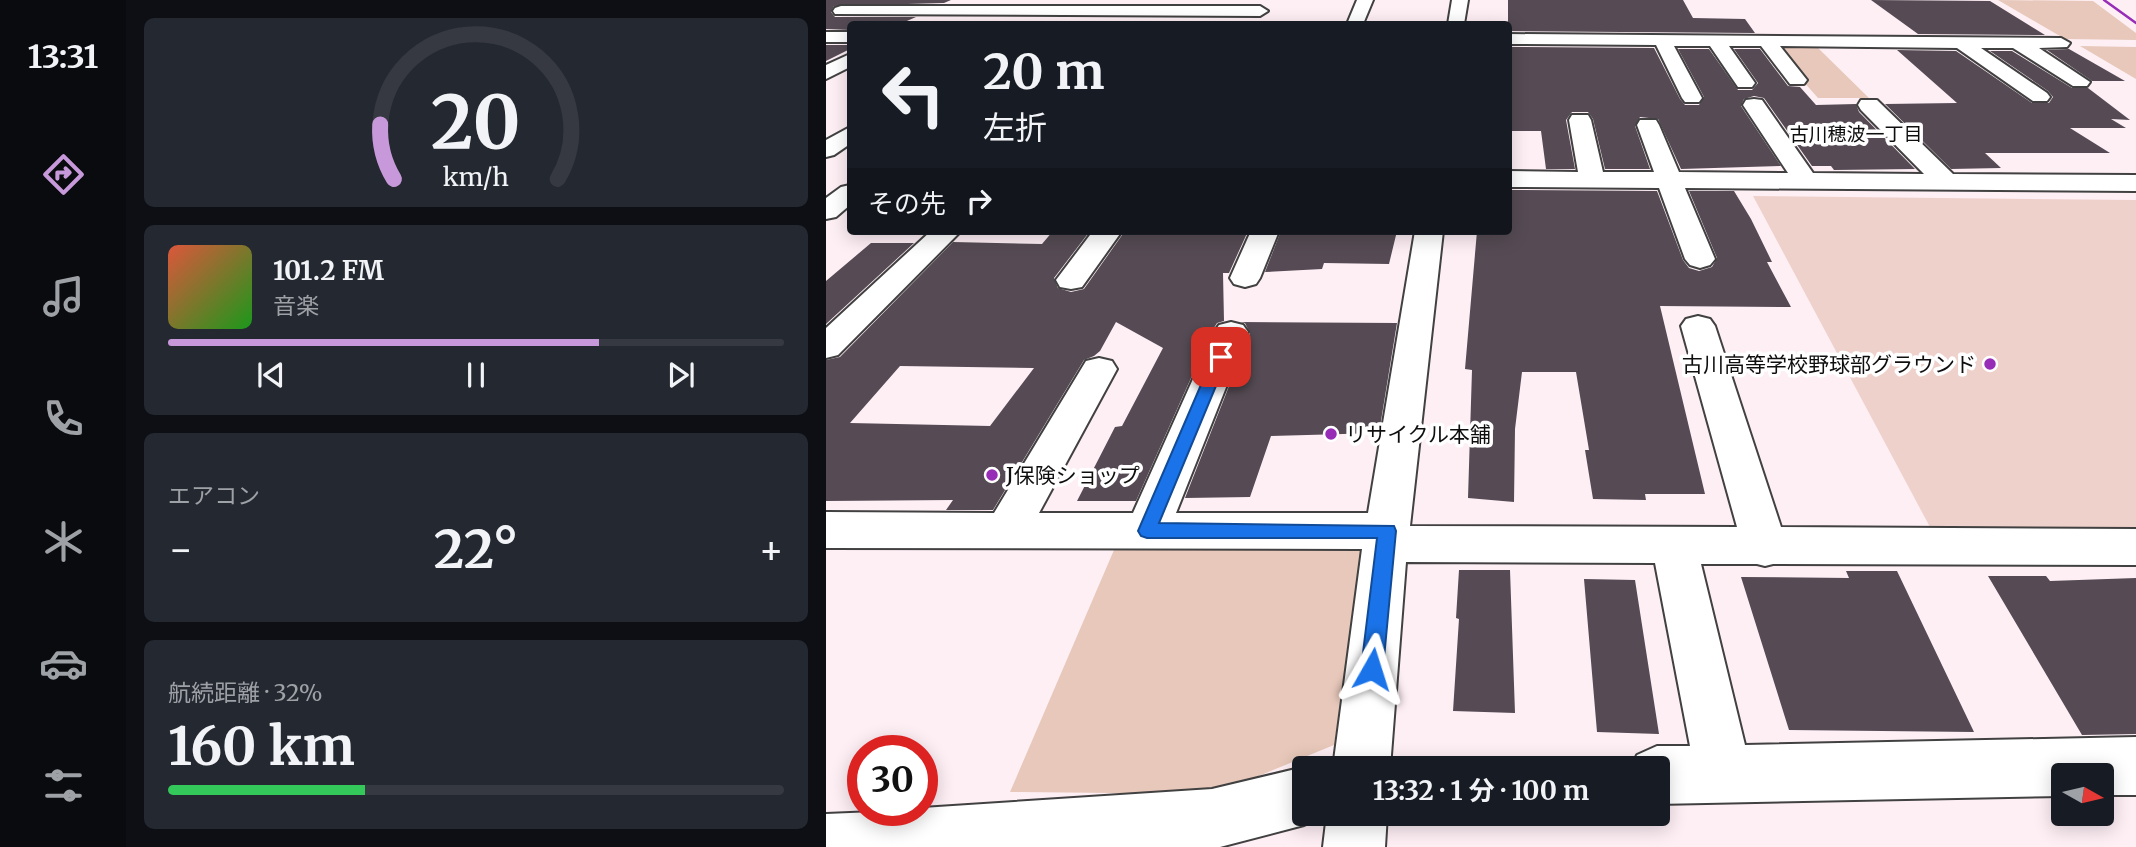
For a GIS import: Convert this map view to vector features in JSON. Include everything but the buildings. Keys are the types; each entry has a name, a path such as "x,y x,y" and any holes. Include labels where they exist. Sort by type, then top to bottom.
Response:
{"street":[{"path":"834,15 866,0"},
{"path":"1356,21 1366,0"},
{"path":"1457,21 1460,0"},
{"path":"834,15 1259,12"},
{"path":"1558,21 1562,40"},
{"path":"1989,28 2080,82"},
{"path":"826,37 847,37"},
{"path":"1512,39 2061,43"},
{"path":"1662,40 1692,98"},
{"path":"1716,41 1745,83"},
{"path":"1766,41 1797,80"},
{"path":"1961,42 2040,97"},
{"path":"826,73 847,62"},
{"path":"1754,105 1805,181"},
{"path":"1869,105 1946,182"},
{"path":"1580,120 1592,180"},
{"path":"1648,125 1700,259"},
{"path":"826,150 847,136"},
{"path":"1512,178 2136,183"},
{"path":"826,211 846,181"},
{"path":"826,347 943,235"},
{"path":"1071,280 1105,235"},
{"path":"1245,278 1263,235"},
{"path":"1362,756 1386,538 1428,235"},
{"path":"1698,326 1765,548"},
{"path":"1147,531 1231,332"},
{"path":"1007,530 1099,369"},
{"path":"826,530 1147,531 1674,547 2136,547"},
{"path":"1674,547 1724,774"},
{"path":"1670,775 2136,765"},
{"path":"826,845 1212,820 1292,799"},
{"path":"1354,847 1356,826"}],"shaded area":[{"path":"1998,0 2093,1 2136,33 2136,40 2065,39"},
{"path":"1771,45 1815,45 1869,98 1818,98"},
{"path":"2080,46 2136,47 2136,79"},
{"name":"古川高等学校野球部グラウンド","path":"1753,196 2136,200 2136,530 1931,529"},
{"path":"1366,540 1334,745 1307,756 1292,756 1292,762 1215,794 1010,792 1117,543"}],"railway":[{"path":"2104,0 2136,23"}],"place":[{"name":"古川高等学校野球部グラウンド","path":"1990,364"},
{"name":"リサイクル本舗","path":"1331,434"},
{"name":"J保険ショップ","path":"992,475"}],"district":[{"name":"古川穂波一丁目","path":"1856,134"}],"route":[{"path":"1221,357 1147,531 1387,531 1372,669"}]}
